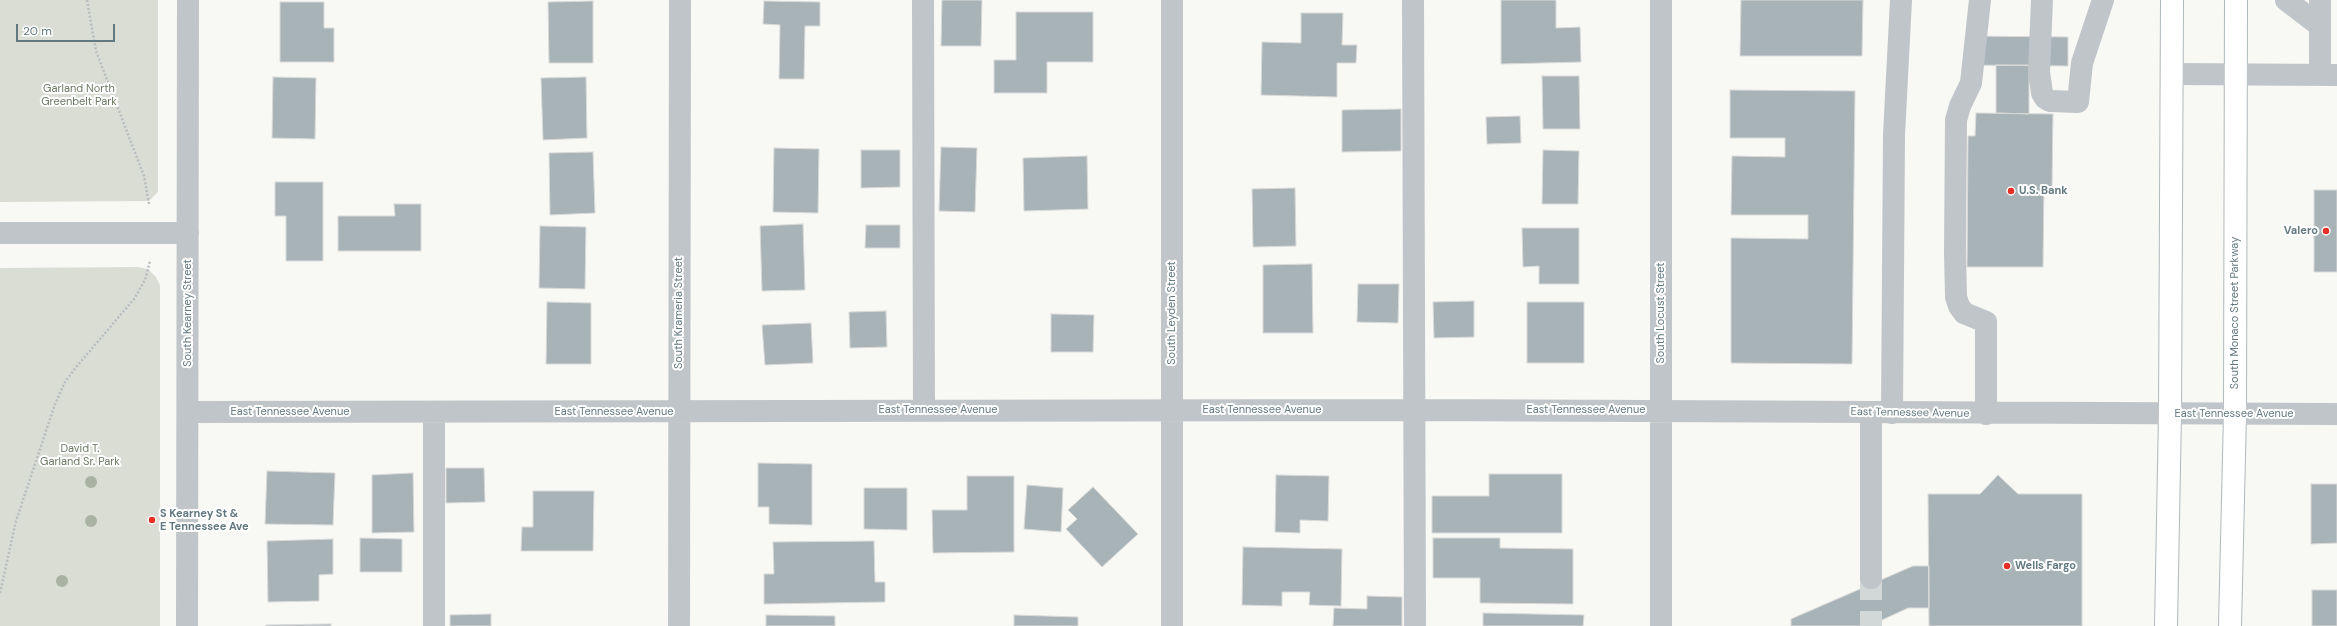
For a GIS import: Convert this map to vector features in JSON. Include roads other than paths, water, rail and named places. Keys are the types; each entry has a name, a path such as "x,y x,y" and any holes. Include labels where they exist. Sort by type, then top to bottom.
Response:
{"main road":[{"path":"2166,626 2170,414 2172,0"},
{"name":"South Monaco Street Parkway","path":"2230,626 2235,414 2236,0"}],"street":[{"name":"South Kearney Street","path":"188,0 188,626"},
{"name":"South Krameria Street","path":"679,626 680,0"},
{"path":"923,0 924,410"},
{"name":"South Leyden Street","path":"1172,0 1172,626"},
{"path":"1413,0 1415,626"},
{"name":"South Locust Street","path":"1661,0 1661,626"},
{"path":"1892,413 1894,135 1901,0"},
{"path":"1980,0 1971,82 1960,106 1956,120 1955,252 1956,297 1959,306 1964,313 1986,322 1986,414"},
{"path":"2042,0 2039,72 2042,93 2045,98 2050,101 2078,102 2082,63 2103,0"},
{"path":"2286,0 2320,26"},
{"path":"2172,74 2328,75 2320,26 2320,0"},
{"path":"0,233 188,233"},
{"name":"East Tennessee Avenue","path":"188,412 1661,410 1986,414 2337,414"},
{"path":"434,412 434,626"},
{"path":"1871,413 1871,578"}],"tunnel":[{"path":"1871,578 1871,626"}],"place":[{"name":"U.S. Bank","path":"2011,191"},
{"name":"Valero","path":"2326,231"},
{"name":"S Kearney St & E Tennessee Ave","path":"152,520"},
{"name":"Wells Fargo","path":"2007,566"}],"park label":[{"name":"Garland North Greenbelt Park","path":"79,95"},
{"name":"David T. Garland Sr. Park","path":"80,455"}]}
